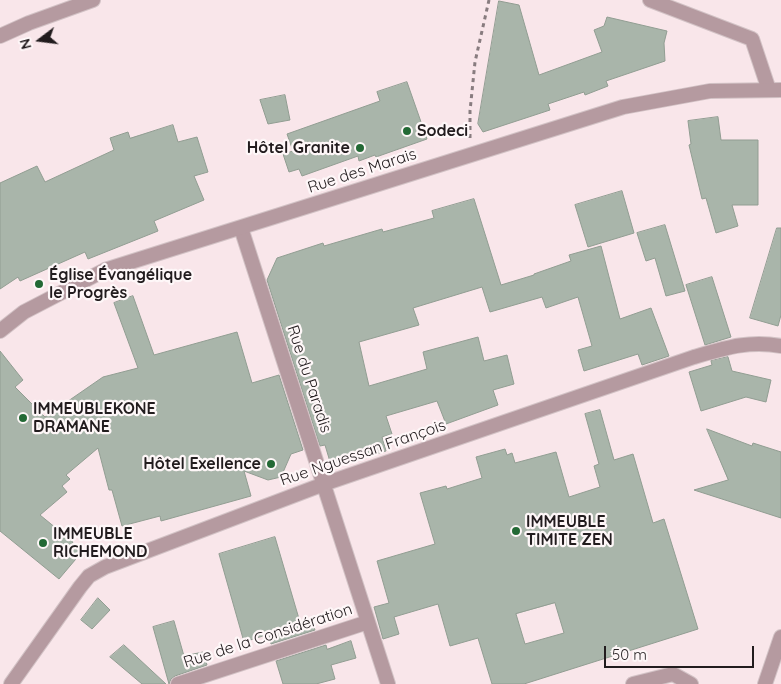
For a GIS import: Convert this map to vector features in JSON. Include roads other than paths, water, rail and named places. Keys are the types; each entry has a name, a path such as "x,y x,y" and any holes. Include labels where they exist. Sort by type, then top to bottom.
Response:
{"street":[{"path":"0,36 29,23 93,0"},
{"path":"650,0 752,39 775,90"},
{"name":"Rue des Marais","path":"0,331 24,312 105,270 623,107 710,91 775,90"},
{"name":"Rue du Paradis","path":"241,228 388,684"},
{"name":"Rue Nguessan François","path":"11,684 89,576 105,567 324,484 694,357 732,345 768,344 781,346"},
{"name":"Rue de la Considération","path":"178,684 368,622"},
{"path":"766,684 778,660 781,637"},
{"path":"633,684 671,679 691,684"}],"place":[{"name":"Sodeci","path":"407,131"},
{"name":"Hôtel Granite","path":"360,148"},
{"name":"Église Évangélique le Progrès","path":"39,284"},
{"name":"IMMEUBLEKONE DRAMANE","path":"23,418"},
{"name":"Hôtel Exellence","path":"271,464"},
{"name":"IMMEUBLE TIMITE ZEN","path":"516,531"},
{"name":"IMMEUBLE RICHEMOND","path":"43,543"}]}
